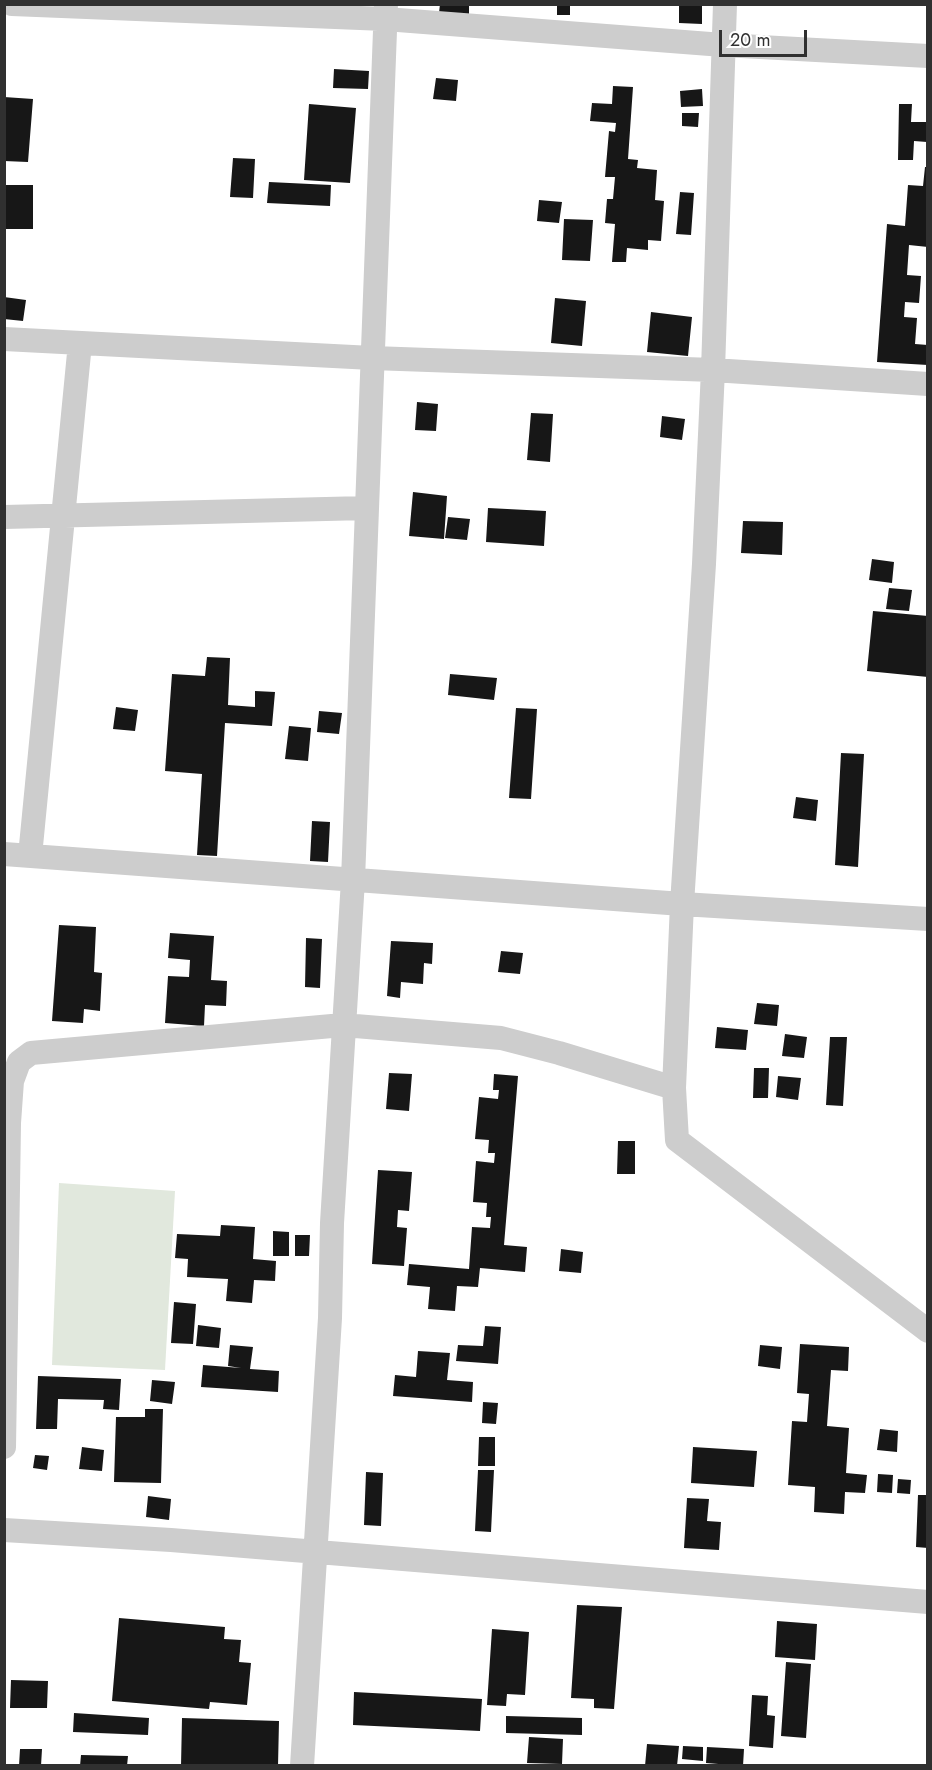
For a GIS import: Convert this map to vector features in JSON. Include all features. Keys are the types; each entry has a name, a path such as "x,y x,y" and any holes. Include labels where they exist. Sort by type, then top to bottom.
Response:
{"street":[{"path":"12,4 386,12 723,45 927,56"},
{"path":"725,4 704,564 682,904 674,1089 677,1140 927,1331"},
{"path":"302,1766 330,1318 332,1223 353,880 386,12"},
{"path":"4,339 372,358 713,370 927,384"},
{"path":"30,856 80,343"},
{"path":"4,517 366,508"},
{"path":"4,854 682,904 927,919"},
{"path":"4,1447 9,1123 12,1081 19,1062 31,1053 343,1025 501,1038 559,1053 674,1089"},
{"path":"4,1530 171,1540 927,1602"}],"shaded area":[{"path":"59,1183 175,1191 165,1370 52,1365"}],"building":[{"path":"440,4 469,4 469,15 439,13"},
{"path":"557,4 570,4 570,15 557,15"},
{"path":"679,5 702,5 702,24 679,23"},
{"path":"334,69 369,71 368,89 333,88"},
{"path":"436,78 458,80 456,101 433,99"},
{"path":"613,86 633,87 628,159 638,160 637,168 657,170 655,200 664,201 661,241 648,240 648,250 627,248 626,262 612,262 615,224 605,223 607,199 613,199 615,177 605,177 609,131 615,132 616,123 590,121 592,103 612,104"},
{"path":"702,89 703,106 681,107 680,91"},
{"path":"4,97 33,99 28,162 4,161"},
{"path":"309,104 356,108 350,183 304,180"},
{"path":"899,104 912,104 911,122 927,122 927,142 914,141 913,160 898,160"},
{"path":"682,113 699,113 698,127 682,126"},
{"path":"233,158 255,159 253,198 230,197"},
{"path":"925,167 928,167 928,247 909,245 907,275 921,276 919,303 905,302 904,317 917,318 915,344 928,345 928,365 877,362 887,224 905,226 908,185 923,186"},
{"path":"269,182 331,185 330,206 267,203"},
{"path":"4,185 33,185 33,229 4,229"},
{"path":"680,192 694,193 691,235 676,234"},
{"path":"539,200 562,202 559,223 537,221"},
{"path":"564,219 593,220 590,261 562,260"},
{"path":"4,297 26,300 23,321 4,319"},
{"path":"555,298 586,301 582,346 551,343"},
{"path":"651,312 692,317 688,356 647,352"},
{"path":"417,402 438,404 436,431 415,430"},
{"path":"531,413 553,414 550,462 527,460"},
{"path":"662,416 685,419 682,440 660,437"},
{"path":"413,492 447,496 444,539 409,536"},
{"path":"488,508 546,511 544,546 486,542"},
{"path":"448,517 470,519 467,540 445,538"},
{"path":"743,521 783,522 782,555 741,553"},
{"path":"872,559 894,562 892,583 869,580"},
{"path":"889,588 912,590 909,611 886,609"},
{"path":"873,611 928,616 928,677 867,671"},
{"path":"207,657 230,658 228,705 255,707 255,691 275,692 272,726 225,723 217,856 197,855 202,774 165,771 172,674 205,676"},
{"path":"450,674 497,678 494,700 448,695"},
{"path":"116,707 138,710 135,731 113,729"},
{"path":"516,708 537,709 531,799 509,798"},
{"path":"319,711 342,713 339,734 317,732"},
{"path":"289,726 311,728 308,761 285,759"},
{"path":"841,753 864,754 858,867 835,865"},
{"path":"796,797 818,800 816,821 793,818"},
{"path":"312,821 330,822 328,862 310,861"},
{"path":"59,925 96,927 94,972 102,973 100,1011 84,1009 83,1023 52,1021"},
{"path":"170,933 214,936 211,980 227,981 226,1006 205,1005 204,1026 165,1023 168,976 189,977 190,960 168,958"},
{"path":"306,938 322,939 320,988 305,987"},
{"path":"391,941 433,943 432,964 424,963 423,984 401,982 400,998 387,996"},
{"path":"501,951 523,953 520,974 498,972"},
{"path":"757,1003 779,1005 777,1026 754,1024"},
{"path":"717,1027 748,1030 746,1050 715,1048"},
{"path":"785,1034 807,1037 804,1058 782,1056"},
{"path":"830,1037 847,1037 843,1106 826,1105"},
{"path":"754,1068 769,1068 768,1098 753,1098"},
{"path":"389,1073 412,1074 409,1111 386,1109"},
{"path":"494,1074 518,1076 504,1245 527,1247 525,1272 480,1268 478,1287 457,1286 455,1311 428,1309 430,1287 407,1285 409,1264 469,1269 472,1227 490,1228 491,1217 486,1217 487,1203 473,1202 476,1161 494,1163 495,1153 488,1153 489,1140 475,1139 479,1097 498,1099 499,1090 493,1090"},
{"path":"778,1076 801,1078 798,1100 776,1097"},
{"path":"618,1141 635,1141 635,1174 617,1174"},
{"path":"378,1170 412,1172 409,1211 398,1210 397,1227 407,1228 404,1266 372,1264"},
{"path":"221,1225 255,1227 253,1259 276,1261 275,1281 254,1280 252,1303 226,1301 228,1279 187,1277 188,1259 175,1258 177,1234 220,1236"},
{"path":"273,1231 289,1232 289,1256 273,1256"},
{"path":"295,1235 310,1235 309,1256 295,1256"},
{"path":"561,1249 583,1252 581,1273 559,1271"},
{"path":"174,1302 196,1304 193,1344 171,1343"},
{"path":"198,1325 221,1328 219,1348 196,1346"},
{"path":"485,1326 501,1327 498,1364 456,1361 458,1345 483,1346"},
{"path":"800,1344 849,1347 848,1371 831,1370 827,1426 849,1428 846,1473 867,1475 865,1493 845,1492 844,1514 814,1512 815,1487 788,1485 792,1421 807,1422 809,1394 797,1393"},
{"path":"230,1345 253,1347 250,1369 279,1371 278,1392 201,1387 203,1365 241,1368 228,1366"},
{"path":"760,1345 782,1347 780,1369 758,1366"},
{"path":"418,1351 450,1353 447,1380 473,1382 472,1402 393,1396 395,1375 416,1377"},
{"path":"38,1376 121,1379 119,1410 103,1409 104,1400 58,1399 57,1429 36,1429"},
{"path":"152,1380 175,1382 172,1404 150,1401"},
{"path":"483,1402 498,1403 496,1424 482,1423"},
{"path":"145,1409 163,1409 161,1483 114,1482 116,1417 145,1417"},
{"path":"880,1429 898,1431 897,1452 877,1450"},
{"path":"479,1437 495,1437 495,1466 478,1466"},
{"path":"82,1447 104,1450 102,1471 79,1469"},
{"path":"693,1447 757,1451 754,1487 691,1483"},
{"path":"35,1455 49,1456 47,1470 33,1468"},
{"path":"478,1470 494,1470 491,1532 475,1531"},
{"path":"366,1472 383,1473 381,1526 364,1525"},
{"path":"878,1474 893,1475 892,1493 877,1492"},
{"path":"898,1479 911,1480 910,1494 897,1493"},
{"path":"918,1495 928,1495 928,1548 916,1547"},
{"path":"148,1496 171,1499 169,1520 146,1517"},
{"path":"687,1498 709,1499 707,1521 721,1522 719,1550 684,1548"},
{"path":"577,1605 622,1607 614,1709 594,1708 594,1699 571,1698"},
{"path":"119,1618 225,1627 224,1639 241,1640 239,1662 251,1663 247,1705 210,1702 209,1709 112,1701"},
{"path":"777,1621 817,1624 815,1660 775,1657"},
{"path":"492,1629 529,1632 525,1695 507,1694 506,1706 487,1705"},
{"path":"786,1662 811,1664 806,1738 781,1736"},
{"path":"11,1680 48,1681 47,1708 10,1708"},
{"path":"354,1692 482,1699 480,1731 353,1725"},
{"path":"752,1695 768,1696 767,1715 775,1716 773,1748 749,1746"},
{"path":"74,1713 149,1718 148,1735 73,1732"},
{"path":"506,1716 582,1718 582,1735 506,1733"},
{"path":"182,1718 279,1721 278,1766 181,1766"},
{"path":"529,1737 563,1739 562,1764 527,1763"},
{"path":"647,1744 679,1746 677,1766 645,1766"},
{"path":"683,1746 703,1747 703,1761 682,1759"},
{"path":"707,1747 744,1749 743,1766 706,1763"},
{"path":"20,1749 42,1749 41,1766 19,1766"},
{"path":"81,1755 128,1756 127,1766 80,1766"}]}
